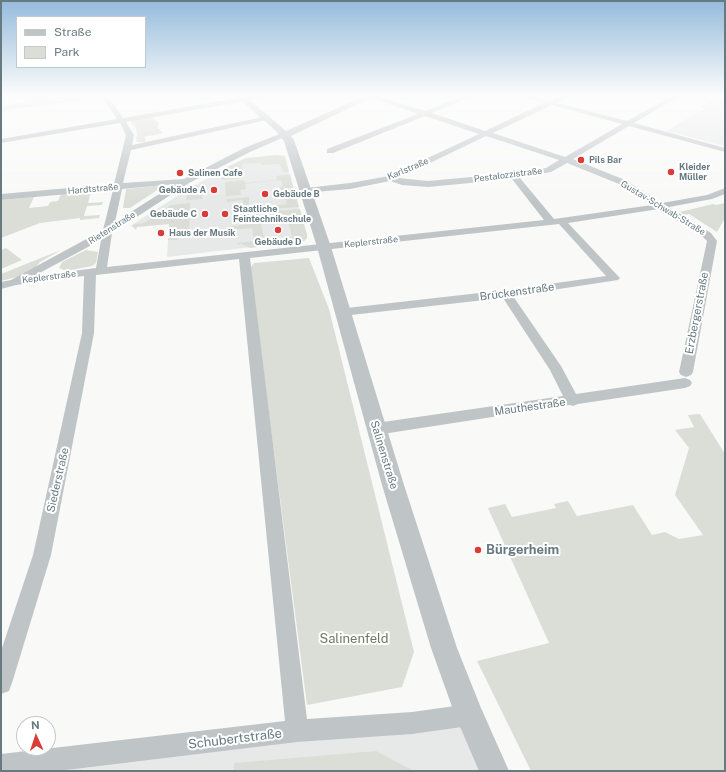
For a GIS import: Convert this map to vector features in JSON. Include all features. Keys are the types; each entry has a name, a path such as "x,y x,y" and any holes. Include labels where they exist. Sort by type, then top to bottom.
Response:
{"street":[{"path":"1,140 54,131"},
{"name":"Siederstraße","path":"1,683 42,555 88,333 96,272 110,223 130,135 129,131"},
{"path":"127,148 206,131"},
{"path":"282,131 285,134 293,131"},
{"path":"330,151 381,131"},
{"name":"Gustav-Schwab-Straße","path":"477,131 567,160 622,182 711,238 712,241 709,254"},
{"name":"Karlstraße","path":"306,191 350,186 391,178 492,131"},
{"name":"Pestalozzistraße","path":"391,178 402,182 428,184 514,176 548,170 617,131"},
{"path":"651,131 725,150"},
{"name":"Rietenstraße","path":"1,286 15,282 107,232 186,181 247,150 285,134"},
{"name":"Salinenstraße","path":"285,134 289,140 324,247 376,429 444,648 469,715 494,771"},
{"path":"514,176 556,222"},
{"name":"Hardtstraße","path":"1,197 186,181"},
{"name":"Keplerstraße","path":"15,282 556,222 661,206 709,197 725,191"},
{"name":"Brückenstraße","path":"342,312 506,294 614,278 556,222"},
{"name":"Erzbergerstraße","path":"686,377 709,254"},
{"path":"244,256 297,731"},
{"path":"506,294 556,369 573,400"},
{"name":"Mauthestraße","path":"376,429 573,400 686,377"},
{"name":"Schubertstraße","path":"1,766 297,731 412,723 469,715"}],"shaded area":[{"path":"666,131 725,131 725,146"},
{"name":"Staatliche Feintechnikschule","path":"284,157 307,235 307,238 304,241 167,257 169,224 130,226 193,186 246,158"},
{"path":"469,715 491,771 1,771 1,766"}],"green space":[{"path":"136,131 161,131 163,133 144,137 146,140 145,142 138,142 136,140"},
{"path":"277,155 285,156 289,172 283,172 280,164 242,164 244,178 224,180 221,179 221,177 214,177 215,173 246,158"},
{"path":"290,174 294,190 281,191 280,187 283,186 281,180 245,184 246,189 240,190 241,195 226,196 225,182 244,180 245,183 277,180 276,176"},
{"path":"165,185 130,208 123,208 126,189"},
{"path":"202,185 202,199 186,200 187,190 193,186"},
{"path":"91,192 88,203 103,202 102,205 87,206 84,216 100,215 99,218 80,220 80,218 40,223 1,238 1,200 34,197 29,208 48,206 50,202 58,201 61,194"},
{"path":"295,192 299,207 273,209 272,206 287,204 285,198 283,199 281,194"},
{"path":"249,197 249,208 260,207 261,212 245,214 243,200 227,202 227,199"},
{"path":"190,203 189,234 178,234 177,240 168,240 169,224 137,227 136,230 132,226 135,224 144,223 171,205"},
{"path":"725,203 725,218 717,232 689,214 684,215 680,212 713,204 716,205"},
{"path":"300,209 307,235 307,238 304,241 250,248 241,244 237,245 237,243 254,241 252,228 232,230 231,226 261,223 266,242 292,237 286,214 274,215 274,211"},
{"path":"6,248 22,260 1,269 1,250"},
{"path":"61,250 40,262 34,269 21,276 1,281 1,274"},
{"path":"86,250 98,252 96,263 92,266 66,271 59,268 62,262"},
{"name":"Salinenfeld","path":"309,258 329,309 414,652 402,687 307,705 250,268 254,263"},
{"path":"700,414 725,454 725,771 531,771 477,661 549,643 488,508 505,504 512,517 556,508 554,504 568,501 577,516 633,505 652,535 665,532 679,539 703,535 675,495 689,448 675,430 694,427 688,415"},
{"path":"376,751 414,771 234,771 234,763"}],"place":[{"name":"Pils Bar","path":"581,160"},
{"name":"Kleider Müller","path":"671,172"},
{"name":"Salinen Cafe","path":"180,173"},
{"name":"Gebäude A","path":"214,190"},
{"name":"Gebäude B","path":"265,194"},
{"name":"Gebäude C","path":"205,214"},
{"name":"Staatliche Feintechnikschule","path":"225,214"},
{"name":"Gebäude D","path":"278,230"},
{"name":"Haus der Musik","path":"161,233"},
{"name":"Bürgerheim","path":"478,550"}]}
